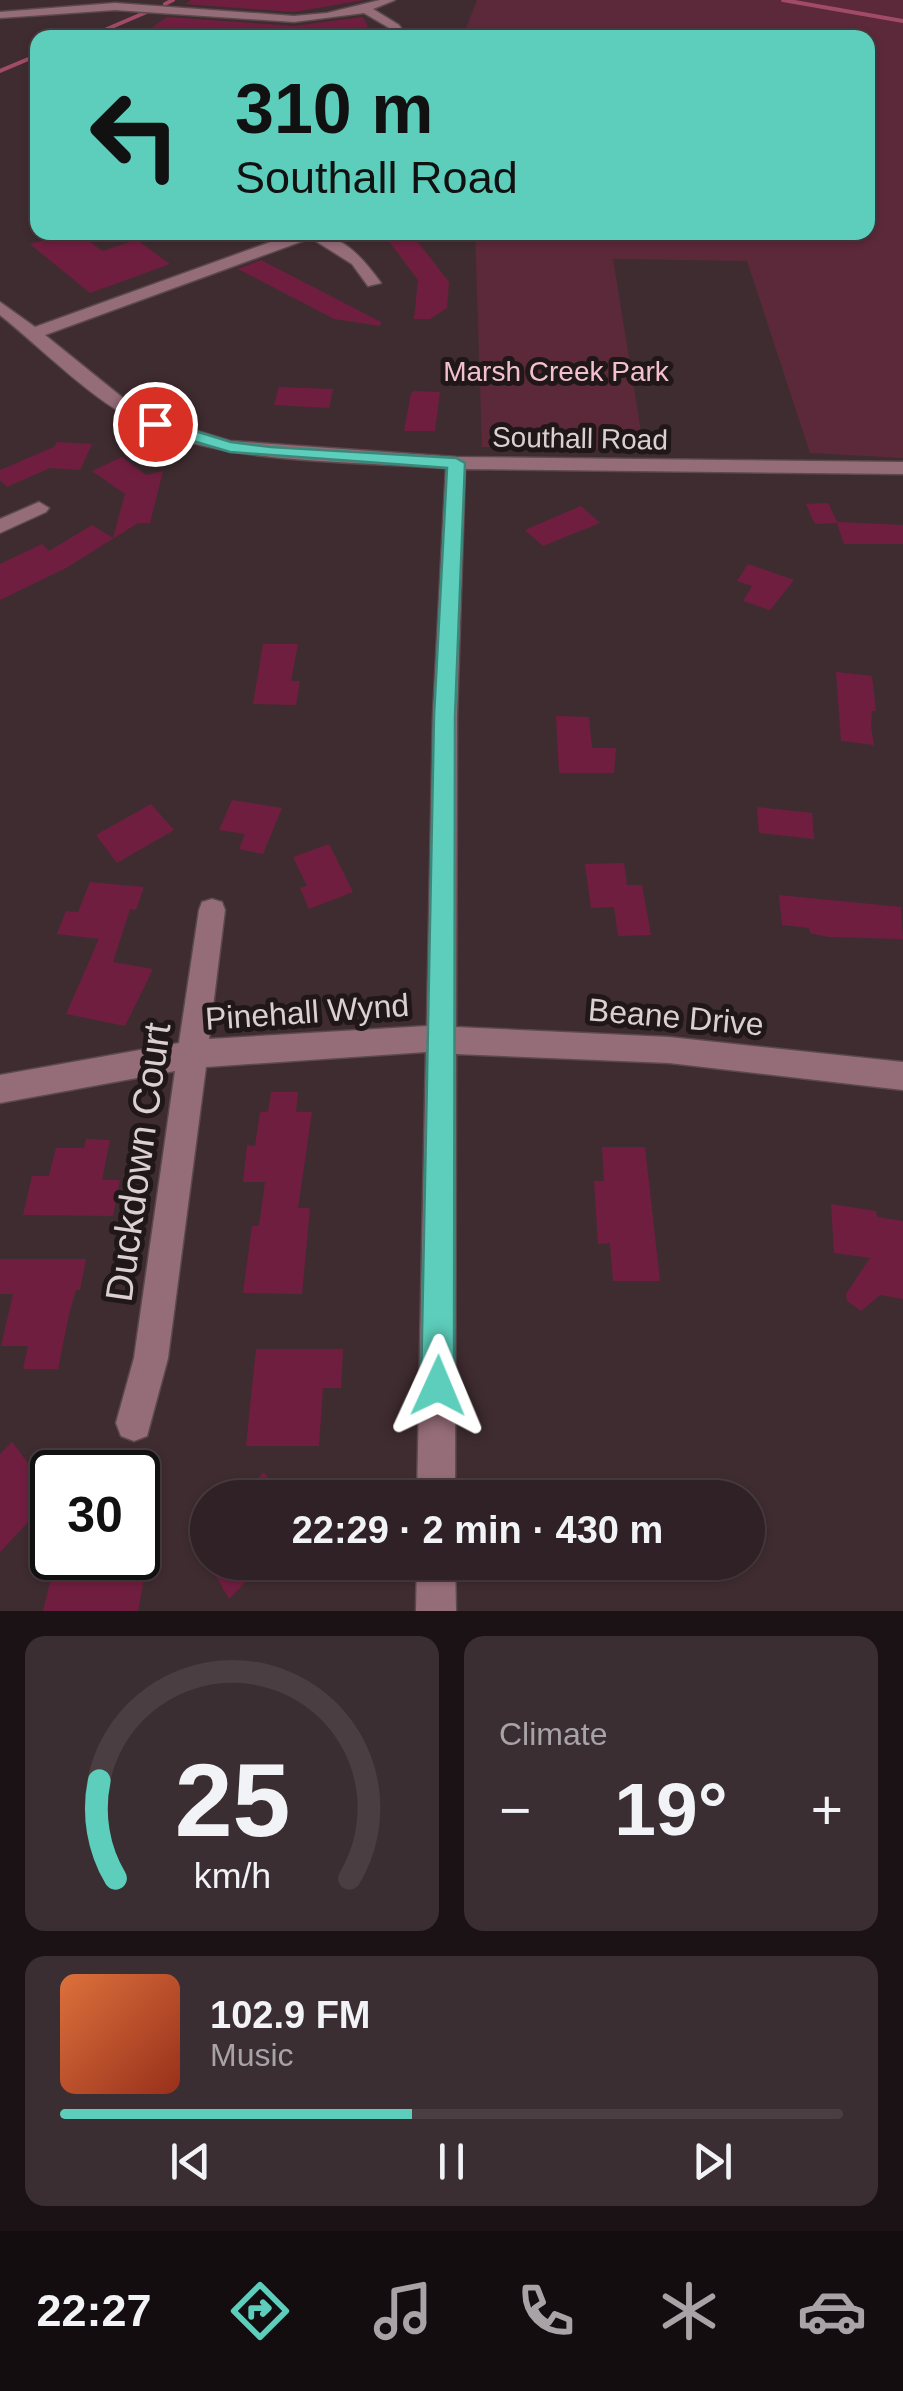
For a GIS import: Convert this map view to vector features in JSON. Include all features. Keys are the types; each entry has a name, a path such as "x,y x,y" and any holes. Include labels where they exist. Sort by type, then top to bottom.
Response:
{"street":[{"path":"1,17 100,3 247,18 315,18 390,0"},
{"path":"365,9 398,30"},
{"path":"32,334 291,240"},
{"path":"325,240 365,268 373,283"},
{"name":"Southall Road","path":"0,308 122,406 155,424 189,436 271,452 456,463 903,468"},
{"path":"436,1480 445,716 456,463"},
{"path":"0,527 40,508"},
{"name":"Duckdown Court","path":"134,1422 151,1358 212,910"},
{"name":"Pinehall Wynd","path":"0,1089 194,1054 443,1039"},
{"name":"Beane Drive","path":"443,1039 669,1050 903,1076"},
{"path":"436,1580 436,1611"}],"green space":[{"name":"Marsh Creek Park","path":"477,0 903,0 903,458 810,453 747,261 613,259 644,450 482,447 475,240 875,240 875,30 425,30 466,28"}],"building":[{"path":"191,0 364,0 294,12 185,4"},
{"path":"167,17 294,26 363,17 368,27 348,30 151,28"},
{"path":"44,240 88,240 102,251 137,240 170,264 90,293 30,244"},
{"path":"388,240 416,240 449,282 447,308 430,319 414,319 418,280"},
{"path":"261,260 381,322 380,326 334,319 238,269"},
{"path":"279,387 333,389 329,408 274,405"},
{"path":"440,392 435,431 404,431 411,393"},
{"path":"57,442 92,444 80,470 50,468 7,487 0,480 0,470 54,447"},
{"path":"122,457 146,475 163,471 150,523 138,523 66,568 0,600 0,564 42,544 49,551 92,525 113,538 125,494 92,471"},
{"path":"828,503 837,522 903,525 903,544 844,544 837,523 815,524 806,504"},
{"path":"581,506 600,523 543,546 525,530"},
{"path":"748,564 794,580 770,610 743,601 752,586 737,581"},
{"path":"263,644 298,644 291,681 300,681 296,705 253,704"},
{"path":"836,672 872,676 874,745 841,741"},
{"path":"556,716 589,717 592,748 616,748 614,773 559,773"},
{"path":"232,800 282,808 263,854 239,849 245,834 219,830"},
{"path":"151,804 174,830 117,863 96,835"},
{"path":"757,807 812,813 814,839 759,833"},
{"path":"329,844 353,892 309,909 300,888 307,886 293,857"},
{"path":"624,863 627,885 642,885 651,935 618,936 614,907 591,908 585,864"},
{"path":"90,882 144,887 136,910 130,909 113,962 153,969 125,1026 66,1014 99,939 57,934 66,911 78,912"},
{"path":"779,895 901,907 903,939 828,937 810,933 809,928 782,925"},
{"path":"271,1092 298,1092 296,1112 312,1112 298,1208 310,1208 302,1294 243,1293 252,1226 259,1226 265,1182 243,1182 247,1145 255,1146 260,1112 268,1112"},
{"path":"86,1139 110,1140 102,1180 120,1180 113,1216 23,1215 32,1176 49,1176 56,1148 84,1148"},
{"path":"602,1147 645,1147 660,1281 613,1281 610,1243 598,1244 594,1181 604,1181"},
{"path":"831,1204 876,1211 877,1217 903,1221 903,1299 880,1295 861,1311 847,1301 846,1294 870,1258 834,1253"},
{"path":"0,1259 86,1259 58,1369 23,1369 28,1346 1,1346 13,1294 0,1294"},
{"path":"256,1349 343,1349 341,1388 323,1388 319,1446 246,1446"},
{"path":"12,1442 30,1466 30,1520 0,1552 0,1454"},
{"path":"51,1580 144,1580 138,1611 43,1611"},
{"path":"218,1580 247,1580 229,1599"}],"waterway":[{"path":"165,4 173,0"},
{"path":"783,0 903,21"},
{"path":"105,30 149,11"},
{"path":"0,71 30,58"}],"route":[{"path":"155,424 230,446 271,452 456,463 445,716 438,1386"}]}
